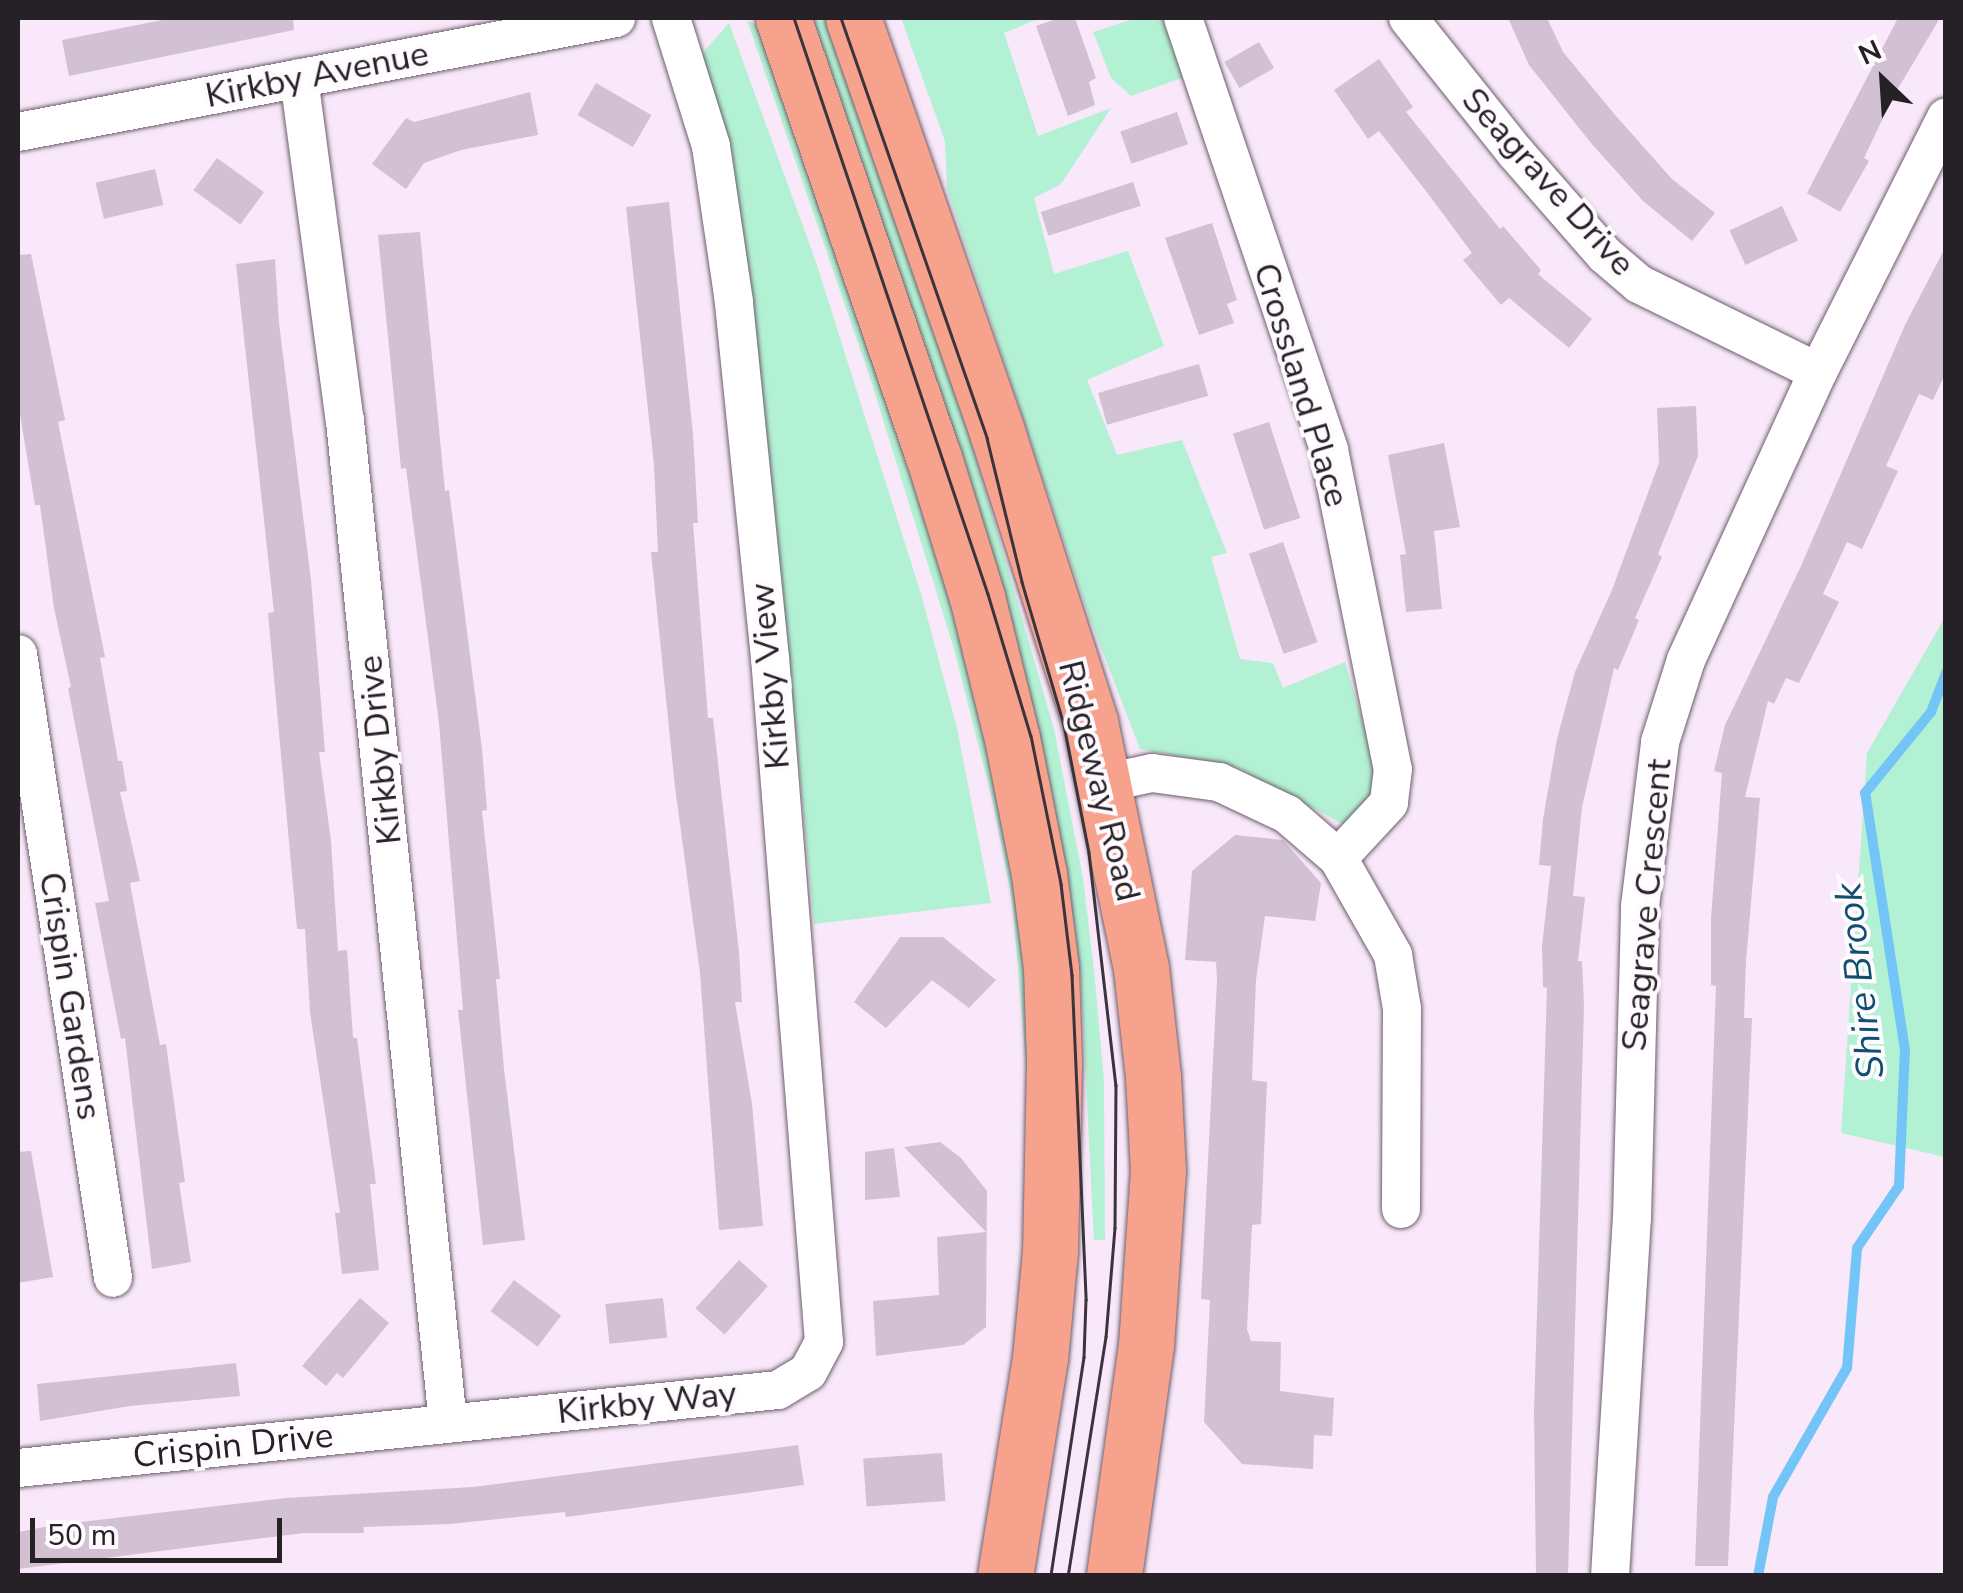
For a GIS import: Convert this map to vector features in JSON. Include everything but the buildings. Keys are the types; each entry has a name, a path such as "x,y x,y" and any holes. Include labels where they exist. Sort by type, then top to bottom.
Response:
{"highway":[{"path":"783,18 933,455 971,579 1012,738 1039,874 1051,968 1054,1063 1050,1251 1040,1358 1005,1576"},
{"name":"Ridgeway Road","path":"853,18 997,432 1105,783 1141,968 1154,1076 1158,1170 1146,1346 1114,1576"}],"street":[{"name":"Kirkby Avenue","path":"18,132 616,18"},
{"name":"Kirkby View","path":"672,18 711,146 734,302 770,658 824,1342"},
{"name":"Crossland Place","path":"1183,18 1329,450 1393,769 1389,803 1338,858"},
{"name":"Seagrave Drive","path":"1408,18 1514,152 1605,255 1638,284 1818,372"},
{"name":"Kirkby Drive","path":"299,78 346,420 448,1423"},
{"name":"Seagrave Crescent","path":"1610,1576 1632,1218 1640,906 1660,742 1686,660 1818,372 1946,117"},
{"name":"Crispin Gardens","path":"18,654 35,881 113,1278"},
{"path":"1105,783 1152,773 1218,782 1287,814 1338,858 1393,955 1402,1008 1401,1209"},
{"name":"Kirkby Way","path":"448,1423 778,1390 808,1372 824,1342"},
{"name":"Crispin Drive","path":"18,1468 448,1423"}],"green space":[{"path":"808,18 827,18 971,441 1054,729 1083,878 1095,980 1104,1081 1105,1240 1094,1240 1081,981 1067,877"},
{"path":"901,18 1040,18 1004,33 1038,136 1111,108 1061,184 1034,198 1054,274 1128,251 1164,346 1087,380 1117,455 1182,440 1227,553 1211,557 1240,659 1273,663 1283,688 1345,662 1384,792 1361,834 1237,767 1140,749 1088,614 947,189 945,141"},
{"path":"1137,18 1165,18 1185,77 1131,96 1111,78 1093,32"},
{"path":"747,20 763,28 938,533 1023,898 1028,1087 1012,900 992,799 954,649 872,384"},
{"path":"729,23 816,262 921,594 957,728 991,903 814,924 794,713 727,148 700,66 706,49"},
{"path":"1945,617 1945,1157 1841,1133 1867,753"}],"waterway":[{"name":"Shire Brook","path":"1758,1576 1773,1497 1847,1368 1857,1248 1899,1186 1905,1050 1865,793 1931,712 1946,673"}],"tram line":[{"path":"794,18 988,594 1031,736 1061,884 1072,975 1086,1300 1084,1357 1051,1576"},
{"path":"841,18 987,438 1022,582 1064,725 1089,853 1116,1085 1115,1228 1106,1337 1068,1576"}]}
